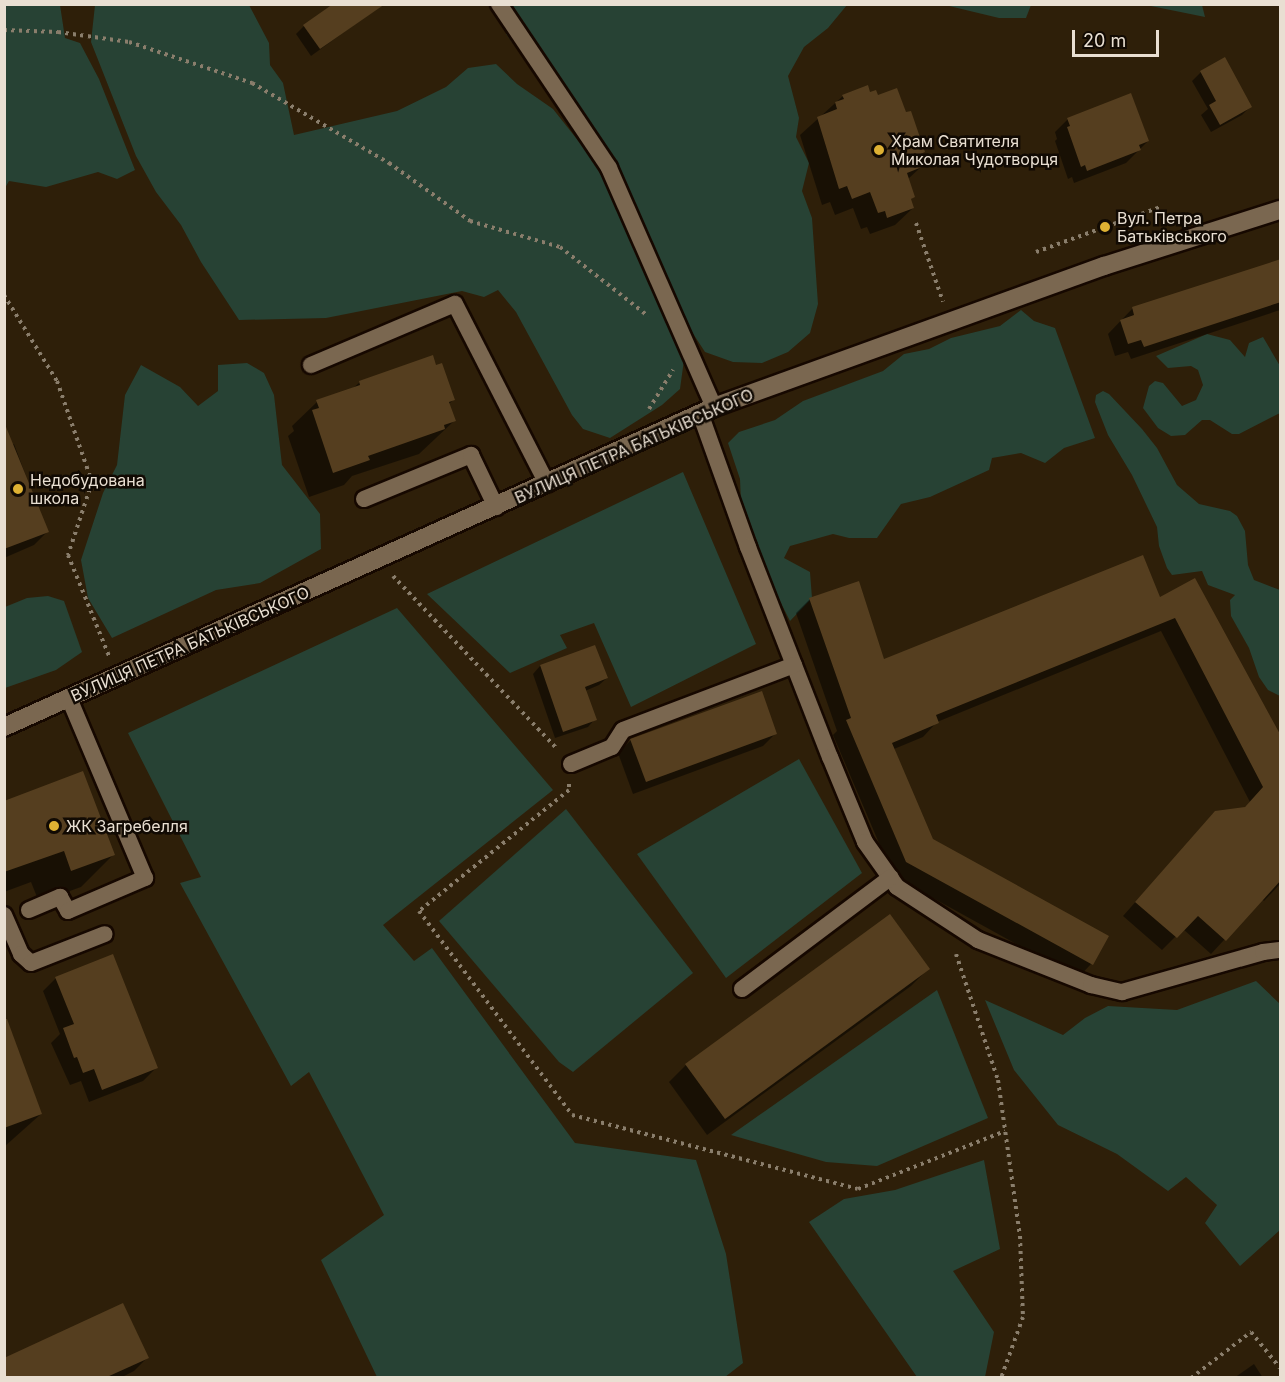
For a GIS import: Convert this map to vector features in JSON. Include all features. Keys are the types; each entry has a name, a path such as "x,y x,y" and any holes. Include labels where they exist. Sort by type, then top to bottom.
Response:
{"street":[{"name":"ВУЛИЦЯ ПЕТРА БАТЬКІВСЬКОГО","path":"4,727 379,560 707,410 1104,266 1281,210"}],"lane":[{"path":"499,4 609,168 688,347 707,410 794,665 866,842 897,887 978,940 1091,986 1122,992 1263,952 1281,950"},
{"path":"310,365 455,304 547,484"},
{"path":"364,499 471,455 496,507"},
{"path":"571,764 612,747 623,730 794,665"},
{"path":"29,910 60,897 68,911 145,878 69,698"},
{"path":"742,989 891,878"},
{"path":"4,915 21,954 32,963 105,934"}],"path":[{"path":"4,30 58,32 129,42 252,83 389,163 470,221 560,247 651,319"},
{"path":"1036,252 1160,207"},
{"path":"916,223 949,321"},
{"path":"4,295 57,381 92,482 68,555 117,676"},
{"path":"645,416 688,347"},
{"path":"379,560 571,764 569,790 419,911 572,1115 858,1190 1005,1131"},
{"path":"945,919 998,1080 1020,1236 1023,1317 1001,1377"},
{"path":"1191,1377 1251,1332 1281,1368"}],"green space":[{"path":"5,4 60,5 65,38 80,43 99,79 135,170 117,179 98,172 46,187 9,181 5,188"},
{"path":"1031,4 1026,18 999,18 945,5"},
{"path":"95,5 249,5 269,43 270,65 283,83 294,135 397,111 446,87 468,68 496,64 517,84 553,109 607,177 627,231 669,306 684,360 680,389 662,405 610,438 583,429 572,415 516,312 498,290 484,297 462,291 326,318 239,320 201,262 181,225 156,192 136,156 91,42"},
{"path":"508,5 847,5 828,28 804,47 788,76 799,118 796,137 809,163 802,191 812,218 818,304 810,333 788,352 762,363 733,362 705,352 673,303 598,133 582,124 559,104 506,34"},
{"path":"1146,5 1202,5 1205,17"},
{"path":"1021,310 1034,321 1055,328 1095,438 1064,448 1045,463 1021,453 992,458 989,470 930,497 901,504 877,538 849,538 833,534 790,546 784,558 810,572 812,598 790,621 750,542 741,503 740,479 728,443 739,432 775,420 803,401 883,371 904,354 929,349 951,338 1000,326"},
{"path":"1207,334 1230,340 1245,357 1249,343 1263,337 1280,366 1280,413 1239,434 1232,434 1210,420 1202,420 1185,435 1171,436 1158,428 1143,408 1149,386 1155,381 1163,383 1182,406 1196,400 1203,385 1198,370 1191,366 1168,368 1156,356"},
{"path":"247,363 264,373 274,395 282,465 320,514 321,549 260,583 216,590 112,638 88,598 81,560 103,493 117,465 125,395 141,365 180,387 198,406 218,391 218,365"},
{"path":"1103,391 1109,394 1157,448 1177,485 1199,504 1230,511 1237,516 1245,531 1248,565 1254,580 1280,590 1280,696 1268,690 1259,677 1249,648 1231,616 1230,600 1235,595 1208,585 1202,571 1172,575 1167,568 1159,546 1157,527 1132,475 1108,435 1095,402 1096,395"},
{"path":"683,472 756,644 631,707 594,623 560,635 567,648 510,673 427,594"},
{"path":"48,596 64,601 82,652 56,670 5,688 5,607 27,598"},
{"path":"397,608 553,790 383,925 414,961 432,948 575,1143 696,1160 726,1254 743,1363 725,1377 377,1377 321,1260 384,1215 309,1072 291,1086 180,883 201,877 128,733"},
{"path":"799,759 862,873 726,978 637,854"},
{"path":"566,809 693,973 573,1072 559,1062 439,921"},
{"path":"1256,981 1280,1004 1280,1230 1240,1266 1205,1223 1217,1205 1186,1177 1168,1191 1117,1154 1058,1125 1014,1070 985,1000 1063,1035 1085,1018 1108,1006 1177,1010"},
{"path":"937,990 988,1118 877,1166 826,1162 731,1135"},
{"path":"984,1160 1000,1249 953,1271 994,1332 985,1377 917,1377 809,1222 844,1199 895,1190"}],"building":[{"path":"333,4 385,4 320,49 303,25"},
{"path":"1225,57 1252,107 1220,125 1209,105 1216,101 1200,71"},
{"name":"Храм Святителя Миколая Чудотворця","path":"868,85 870,92 876,90 878,95 897,88 906,112 911,111 925,152 918,155 922,167 907,173 915,197 911,199 914,208 887,218 885,211 878,213 870,192 852,199 847,186 839,189 817,117 837,109 835,102 844,99 842,95"},
{"path":"1131,93 1149,141 1139,145 1141,150 1087,171 1085,165 1081,167 1067,127 1070,126 1067,118"},
{"path":"1281,259 1281,302 1144,347 1141,340 1128,344 1120,320 1134,315 1132,307"},
{"path":"433,355 436,365 442,363 455,400 449,402 456,421 444,425 445,429 368,456 370,460 333,473 312,410 319,408 316,400 360,385 359,381"},
{"name":"Недобудована школа","path":"4,422 49,532 4,549"},
{"path":"1143,555 1160,597 1195,578 1281,736 1281,880 1226,941 1198,916 1177,938 1135,902 1215,811 1245,807 1263,787 1175,618 936,715 939,723 892,743 933,839 1109,936 1093,965 906,862 846,720 851,718 809,598 859,581 884,659"},
{"path":"595,645 608,678 585,687 597,720 563,732 540,665"},
{"path":"762,691 777,734 646,782 630,739"},
{"name":"ЖК Загребелля","path":"83,771 115,855 71,871 64,851 4,872 4,801"},
{"path":"890,914 930,969 725,1119 685,1064"},
{"path":"113,954 158,1068 102,1090 94,1069 83,1073 77,1057 74,1058 63,1028 74,1024 55,977"},
{"path":"4,1019 7,1019 42,1114 4,1128"},
{"path":"123,1303 149,1358 107,1377 4,1377 4,1358"}],"place":[{"name":"Храм Святителя Миколая Чудотворця","path":"879,150"},
{"name":"Вул. Петра Батьківського","path":"1105,227"},
{"name":"Недобудована школа","path":"18,489"},
{"name":"ЖК Загребелля","path":"54,826"}]}
